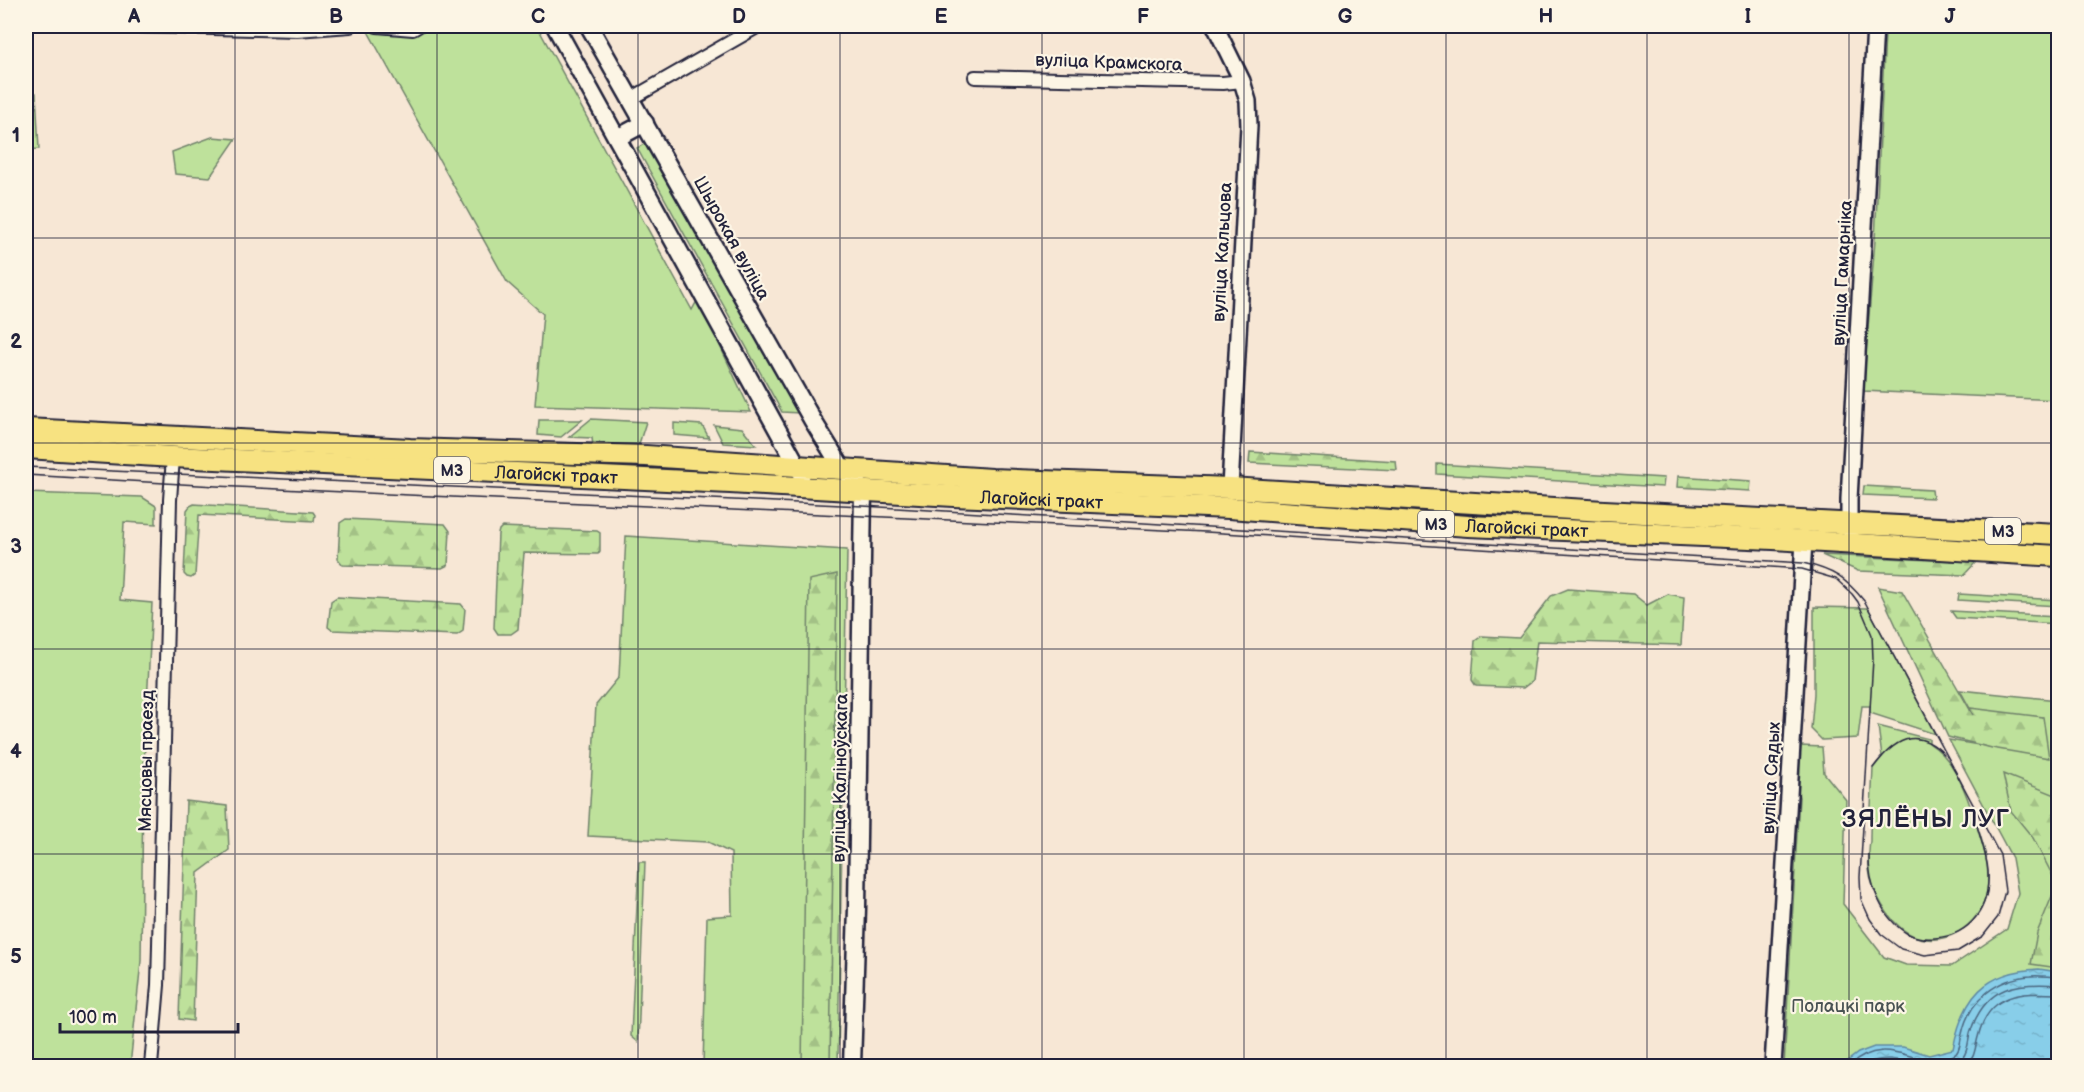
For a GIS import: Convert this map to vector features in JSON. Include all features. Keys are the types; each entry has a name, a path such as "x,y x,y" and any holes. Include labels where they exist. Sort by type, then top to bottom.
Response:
{"main road":[{"path":"555,26 810,487"},
{"name":"Шырокая вуліца","path":"589,26 813,421 842,468 863,490"},
{"path":"617,138 645,123"},
{"name":"Лагойскі тракт","path":"26,429 173,448 954,496 1229,508 1468,526 1655,533 2058,556"},
{"name":"Лагойскі тракт","path":"26,448 173,448 646,456 774,464 792,457 842,468 992,479 1230,488 2058,534"},
{"path":"1229,508 1230,488"},
{"name":"вуліца Каліноўскага","path":"852,1066 858,908 863,490"},
{"path":"1468,502 1459,510 1462,521 1468,526"}],"street":[{"path":"133,26 297,30 350,26"},
{"path":"377,26 413,29 418,26"},
{"path":"631,99 755,28 754,26"},
{"name":"вуліца Кальцова","path":"1215,26 1242,81 1248,101 1249,126 1230,488"},
{"name":"вуліца Гамарніка","path":"1849,523 1875,26"},
{"name":"вуліца Крамскога","path":"975,77 1223,83 1242,81"},
{"name":"Мясцовы праезд","path":"151,1066 158,985 173,448"},
{"path":"1804,541 1832,534 1849,523 1854,539 1860,545"},
{"name":"вуліца Сядых","path":"1773,1066 1804,541"}],"green space":[{"path":"365,26 537,26 692,310 698,299 751,412 535,405 543,314 507,282"},
{"path":"1883,26 2058,26 2058,400 1863,391 1875,240 1885,33"},
{"path":"26,93 36,93 39,149 26,150"},
{"path":"212,137 236,139 210,177 175,174 172,152"},
{"path":"649,141 799,413 782,412 637,148"},
{"path":"591,419 646,422 638,447 593,446 592,438 569,437"},
{"path":"539,420 582,420 561,437 538,435"},
{"path":"674,423 702,425 709,438 674,435"},
{"path":"714,425 742,428 756,445 723,443"},
{"path":"1250,452 1396,461 1397,470 1249,463"},
{"path":"1437,464 1664,478 1663,487 1437,474"},
{"path":"1678,476 1751,481 1750,491 1677,487"},
{"path":"1864,486 1932,490 1933,498 1863,495"},
{"path":"26,493 142,497 156,506 156,524 124,522 120,600 152,603 143,786 141,961 130,1066 26,1066"},
{"path":"194,504 313,512 315,515 314,521 199,515 195,575 191,578 184,574 187,510"},
{"path":"346,519 445,524 450,531 448,565 442,568 343,565 338,559 340,523"},
{"path":"502,527 597,531 600,533 598,554 524,553 518,629 511,634 498,634 494,628 498,534"},
{"path":"626,536 847,550 838,1066 703,1066 707,917 732,915 731,853 708,842 588,836 596,705 619,677"},
{"path":"1822,555 1976,562 1964,575 1858,571"},
{"path":"837,574 830,1066 802,1066 809,580"},
{"path":"1878,587 1902,591 1973,715 1970,708 2043,717 2049,758 1992,748 1948,737"},
{"path":"1568,589 1633,594 1647,605 1668,594 1684,597 1681,645 1537,641 1532,681 1523,688 1476,686 1472,680 1475,641 1482,636 1519,638 1551,596"},
{"path":"1959,594 2058,600 2058,606 1958,600"},
{"path":"337,597 461,604 465,609 463,631 457,635 332,630 328,627 331,601"},
{"path":"1814,607 1868,608 1935,734 1870,713 1870,706 1862,706 1858,738 1822,740 1811,729 1814,694"},
{"path":"1951,611 2058,617 2058,624 1956,618"},
{"name":"Полацкі парк","path":"1960,690 2058,700 2058,1066 1784,1066 1799,797 1796,784 1797,749 1801,746 1822,747 1824,773 1846,800 1843,904 1884,957 1906,965 1952,966 2007,929 2018,893 2012,858 1949,740 1991,747"},
{"path":"1878,726 1929,739 1929,743 1945,756 1956,773 1979,830 1988,871 1987,891 1983,904 1968,925 1946,937 1920,938 1901,928 1882,905 1870,878 1873,768 1882,757"},
{"path":"2003,774 2058,796 2058,968 2031,964 2037,933 2057,884 2033,838 2011,811"},
{"path":"186,801 227,806 229,850 198,873 193,1021 179,1019"},
{"path":"639,862 645,862 638,1042 631,1036"}],"water":[{"path":"2039,969 2058,972 2058,1066 1841,1066 1858,1053 1874,1047 1903,1047 1929,1055 1953,1049 1963,1015 1979,991 2004,975"}],"tram line":[{"path":"26,467 863,506 1803,563 1838,576 1865,602 2000,855 2005,891 1998,917 1983,936 1958,951 1925,955 1901,949 1881,934 1870,919 1861,899 1860,877 1873,659 1872,635 1858,602 1852,594 1836,579 1802,569 1206,532 216,486 26,475"},
{"path":"1873,768 1888,750 1905,740 1923,740 1944,754"},
{"path":"1869,855 1874,889 1878,900 1891,919 1908,934 1922,938 1948,936 1969,925 1982,907 1986,896 1988,871 1976,822"}],"district":[{"name":"ЗЯЛЁНЫ ЛУГ","path":"1926,819"}]}
